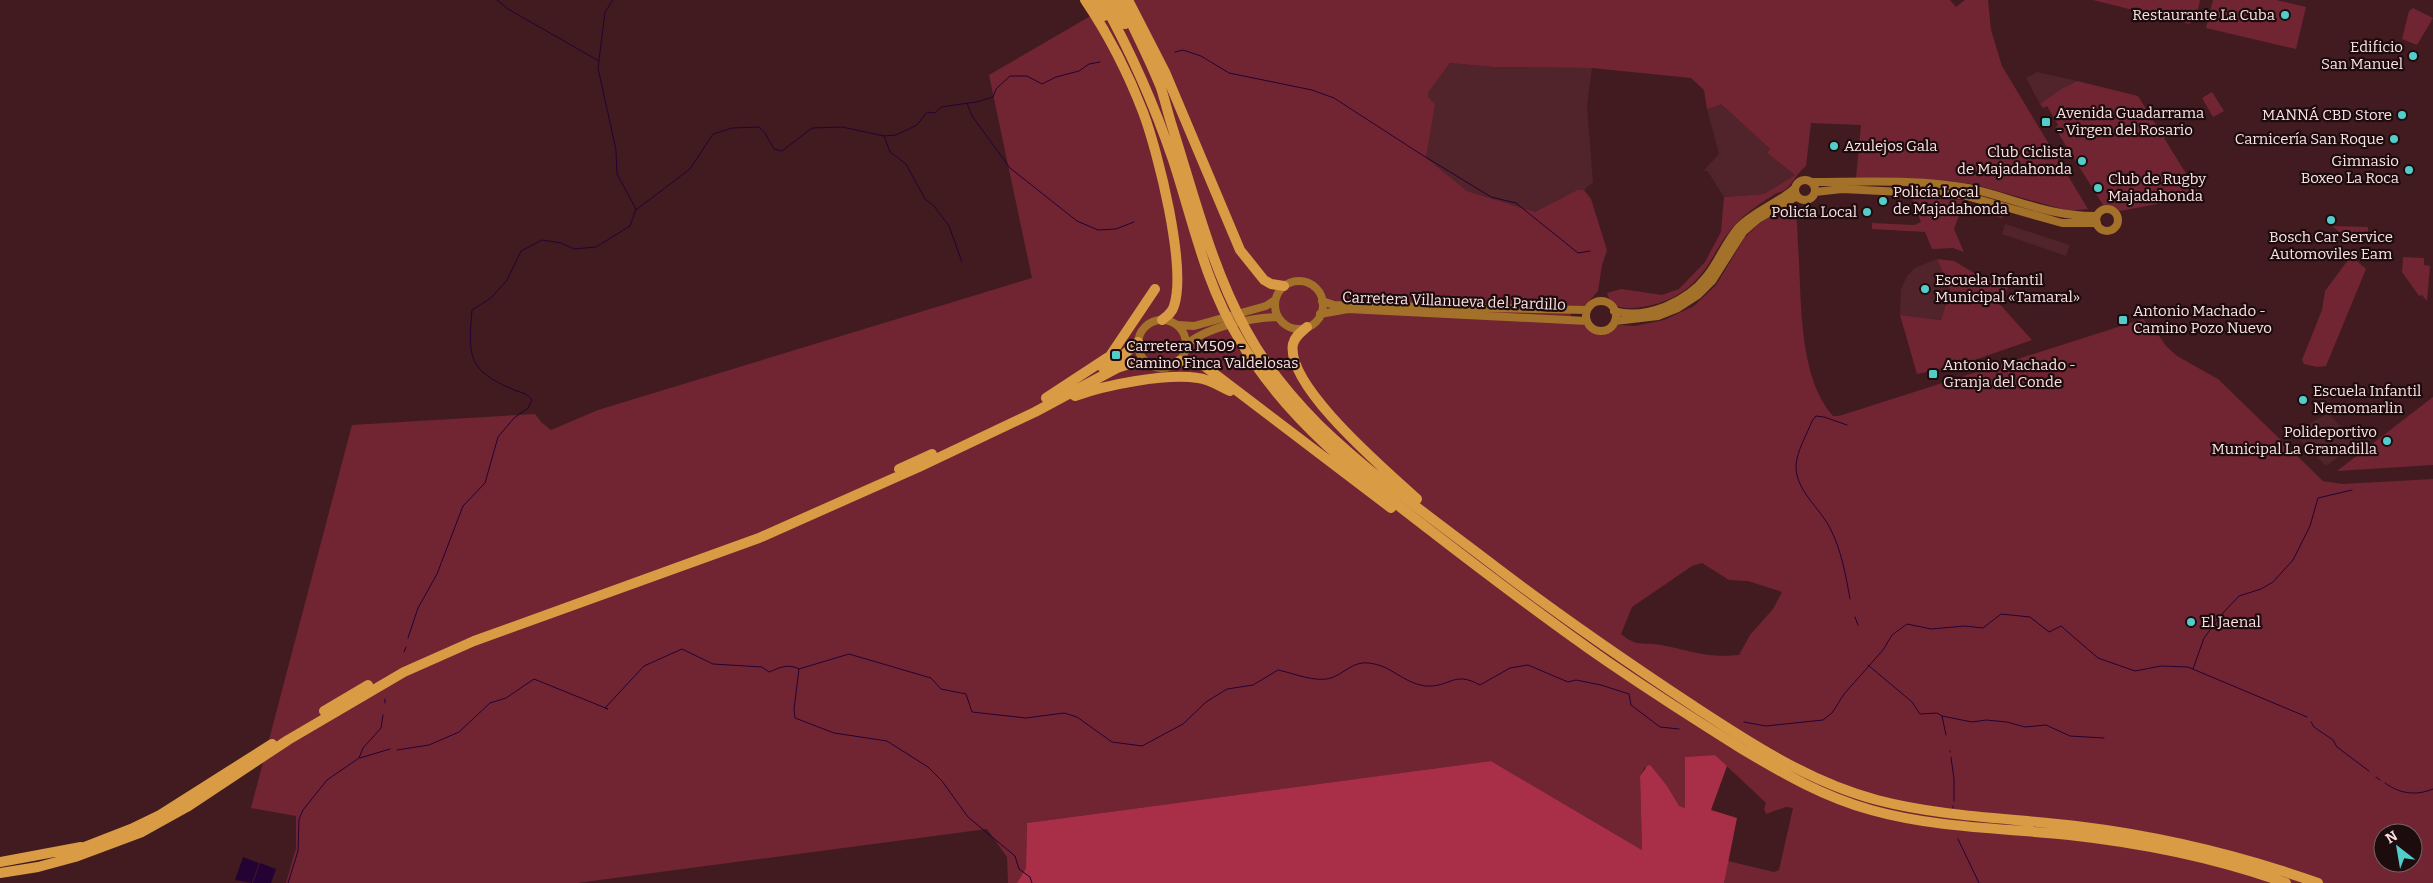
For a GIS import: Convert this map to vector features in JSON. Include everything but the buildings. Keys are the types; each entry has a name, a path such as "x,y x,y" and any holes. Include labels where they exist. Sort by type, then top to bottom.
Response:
{"highway":[{"path":"1085,0 1120,62 1142,111 1158,165 1178,266 1174,306 1170,313 1162,320"},
{"path":"1094,0 1144,82"},
{"path":"1102,0 1131,52 1144,82 1175,165 1203,264 1229,320 1261,374 1286,406 1336,453 1410,515 1520,600"},
{"path":"1112,0 1134,41 1170,122"},
{"path":"1120,0 1161,89 1214,259 1238,316 1269,367 1294,399 1349,451 1423,512 1576,627 1725,727 1798,770 1850,792 1905,807 1966,816 2075,826 2148,836 2274,867 2318,883"},
{"path":"1128,0 1165,72 1240,250 1264,280 1284,286"},
{"path":"1046,398 1110,356 1155,290"},
{"path":"1307,327 1294,342 1294,357 1309,387 1335,422 1430,510 1500,565 1519,584"},
{"path":"231,775 351,694 399,668 512,620 752,534 921,459 1046,398 1119,359 1138,342"},
{"path":"1179,361 1203,365 1466,565 1648,689 1720,736 1792,779 1846,802 1903,818 2072,836 2145,847 2210,860 2286,883"},
{"path":"919,468 1035,412 1117,368 1132,363 1148,363"},
{"path":"0,873 38,867 105,847 142,832 288,740 404,672 474,641 759,538 962,451 1072,397 1113,384 1184,377 1210,381 1258,405"},
{"path":"0,867 48,858 90,845 131,829 184,804"},
{"path":"0,862 90,845"}],"street":[{"path":"1614,321 1612,306 1602,301 1591,305 1587,310 1587,321 1590,326 1601,330 1606,329 1614,321 1658,316 1678,308 1698,295 1712,282 1743,232 1795,192 1802,180 1812,182 1942,185 1989,193 2053,213 2097,220 2062,223 1984,199 1963,195 1850,189 1815,192 1808,199 1802,200 1795,192"},
{"path":"1812,182 1815,192"},
{"path":"1614,311 1638,313 1656,310 1676,302 1707,277 1738,227 1753,214 1795,192"},
{"path":"1275,300 1278,317 1288,326 1294,328 1307,327 1320,314 1322,301 1317,289 1306,282 1291,282 1284,286 1275,300 1255,309 1187,326 1162,320 1146,326 1141,331 1138,342 1139,350 1148,363 1161,368 1174,365 1179,361 1187,344 1200,335 1212,330 1258,319 1278,317"},
{"name":"Carretera Villanueva del Pardillo","path":"1322,301 1334,305 1587,310"},
{"name":"Carretera Villanueva del Pardillo","path":"1320,314 1348,309 1587,321"},
{"path":"1178,325 1185,336 1187,344"}],"shaded area":[{"path":"1118,0 1950,0 1956,7 1965,0 1988,0 1991,30 2002,66 2088,209 2069,211 1973,184 1949,181 1856,178 1861,125 1811,123 1806,166 1786,189 1762,202 1740,220 1728,234 1701,275 1693,283 1684,291 1664,301 1653,305 1626,308 1619,307 1613,303 1607,293 1621,289 1662,295 1679,289 1705,262 1721,232 1724,197 1764,194 1795,175 1767,153 1770,149 1721,104 1707,109 1704,90 1691,78 1592,68 1494,67 1450,63 1428,93 1428,97 1435,104 1426,158 1467,191 1535,212 1577,190 1584,190 1591,199 1607,250 1602,265 1598,291 1585,306 1572,306 1570,323 1582,324 1596,333 1609,332 1619,325 1635,326 1664,320 1694,306 1716,285 1745,237 1760,223 1783,207 1793,203 1797,218 1801,311 1807,358 1821,399 1833,416 1839,416 2143,319 2148,325 2151,324 2166,346 2177,356 2218,379 2323,481 2342,484 2433,479 2433,883 1724,883 1728,861 1774,872 1779,870 1793,808 1786,807 1766,814 1764,809 1766,803 1715,755 1685,757 1685,808 1679,807 1645,767 1640,776 1642,850 1491,761 1027,823 1026,868 1017,883 1008,883 1007,857 987,829 577,883 286,883 296,848 296,816 251,808 352,425 535,414 551,430 598,410 1032,278 989,75","holes":["1702,563 1729,580 1748,581 1782,592 1773,609 1750,635 1739,655 1708,655 1661,645 1640,643 1631,641 1621,634 1632,607 1692,566"]},
{"path":"2093,0 2200,0 2196,18 2189,24"},
{"path":"2213,0 2276,0 2306,7 2296,49 2206,28"},
{"path":"2413,8 2433,18 2417,45 2402,39 2409,11"},
{"path":"1450,63 1494,67 1592,68 1587,105 1593,182 1584,190 1577,190 1535,212 1467,191 1437,169 1426,158 1434,105 1427,97"},
{"path":"2037,72 2077,81 2061,89 2040,104 2026,78"},
{"path":"2077,81 2138,96 2200,196 2120,211 2103,205 2055,128 2058,125 2047,106 2043,108 2040,104 2061,89"},
{"path":"2212,92 2224,111 2213,117 2202,98"},
{"path":"1720,103 1770,149 1767,153 1795,175 1764,194 1724,197 1708,172 1704,170 1719,154 1707,109"},
{"path":"1911,196 1964,200 1962,206 2003,215 2002,218 1962,207 1954,229 1964,252 1953,248 1932,249 1925,232 1872,229 1872,223 1914,225 1921,222"},
{"path":"2005,224 2070,245 2066,256 2002,234"},
{"path":"2332,226 2368,227 2368,235 2362,234 2348,239"},
{"path":"2351,256 2366,269 2326,366 2317,367 2304,364 2302,360 2322,310 2325,291"},
{"path":"2403,257 2424,258 2424,265 2430,266 2427,301 2422,295 2419,296 2402,272"},
{"name":"Escuela Infantil Municipal «Tamaral»","path":"1937,259 1950,290 1941,320 1900,315 1901,289 1907,276 1915,268"},
{"path":"1937,259 1954,261 1981,277 2008,287 1996,300 2032,340 1960,365 1917,374 1900,315 1941,320 1950,290"},
{"path":"2433,397 2433,465 2337,471"},
{"path":"2328,413 2355,441 2354,445 2326,466 2300,440 2300,437 2312,422"},
{"path":"1715,755 1727,766 1711,810 1737,818 1724,883 1017,883 1026,868 1027,823 1491,761 1642,850 1640,776 1648,765 1651,766 1667,786 1679,806 1685,808 1685,757"},
{"path":"243,857 259,863 252,883 235,880"},
{"path":"260,863 276,869 271,883 253,883"}],"waterway":[{"path":"497,0 508,9 599,61"},
{"path":"613,0 605,12 598,68 616,150 617,174 636,209"},
{"path":"1175,52 1183,50 1201,56 1229,73 1312,90 1334,98 1491,197 1516,203 1578,253 1590,251"},
{"path":"637,209 690,169 713,134 732,128 759,127 765,133 774,149 782,151 812,128 842,127 884,136 896,135 917,125 927,112 935,113 941,107 976,102 993,97 996,89 1010,76 1027,76 1042,84 1056,77 1079,71 1089,64 1100,62"},
{"path":"967,103 972,116 1010,168 1077,221 1098,230 1116,229 1134,222"},
{"path":"884,136 890,152 906,164 925,199 934,206 949,226 962,262"},
{"path":"408,638 418,608 437,574 463,506 485,483 498,437 514,418 528,408 532,400 526,394 497,382 479,368 471,351 472,310 491,298 507,280 521,251 542,240 561,243 574,249 596,247 630,226 636,209"},
{"path":"1847,425 1816,416 1802,443 1796,465 1799,483 1826,521 1834,536 1843,563 1850,599"},
{"path":"2193,669 2204,638 2222,614 2239,596 2261,589 2273,582 2293,560 2310,526 2318,498 2352,490"},
{"path":"1744,722 1766,726 1823,720 1832,713 1844,694 1883,650 1892,635 1907,624 1931,629 1965,626 1983,628 2001,614 2030,617 2049,632 2061,626 2098,658 2135,671 2161,666 2188,667 2307,717"},
{"path":"1855,617 1858,625"},
{"path":"404,652 406,647"},
{"path":"397,750 429,745 459,732 490,703 506,698 534,679 608,709 605,708 644,666 682,649 713,664 762,667 769,672 787,666 799,669 849,654 931,678 941,689 966,694 972,712 1026,718 1064,713 1077,717 1112,742 1142,746 1183,724 1206,702 1227,689 1253,685 1278,670 1325,679 1336,676 1363,663 1377,664 1410,681 1425,686 1440,685 1457,679 1464,679 1480,685 1510,668 1528,665 1568,682 1576,680 1601,685 1629,694 1631,705 1660,727 1679,729"},
{"path":"1868,665 1912,702 1920,714 1937,713 1942,716 1946,735"},
{"path":"799,669 794,709 795,718 834,733 887,741 928,767 942,781 968,817 1015,856 1019,869 1030,877 1032,883"},
{"path":"288,883 298,851 299,819 303,810 327,780 359,758 363,748 381,728 383,715"},
{"path":"1942,716 1972,722 1986,720 2007,722 2025,727 2046,725 2070,736 2104,738"},
{"path":"2311,722 2314,727 2333,740 2337,747 2369,771"},
{"path":"360,758 390,749"},
{"path":"1951,757 1954,801"},
{"path":"2376,777 2380,780"},
{"path":"2385,783 2396,790 2408,793 2420,793 2433,789"},
{"path":"1958,839 1979,883"}],"place":[{"name":"Restaurante La Cuba","path":"2285,15"},
{"name":"Edificio San Manuel","path":"2413,56"},
{"name":"MANNÁ CBD Store","path":"2402,115"},
{"name":"Avenida Guadarrama - Virgen del Rosario","path":"2046,122"},
{"name":"Carnicería San Roque","path":"2394,139"},
{"name":"Azulejos Gala","path":"1834,146"},
{"name":"Club Ciclista de Majadahonda","path":"2082,161"},
{"name":"Gimnasio Boxeo La Roca","path":"2409,170"},
{"name":"Club de Rugby Majadahonda","path":"2098,188"},
{"name":"Policía Local de Majadahonda","path":"1883,201"},
{"name":"Policía Local","path":"1867,212"},
{"name":"Bosch Car Service Automoviles Eam","path":"2331,220"},
{"name":"Escuela Infantil Municipal «Tamaral»","path":"1925,289"},
{"name":"Antonio Machado - Camino Pozo Nuevo","path":"2123,320"},
{"name":"Carretera M509 - Camino Finca Valdelosas","path":"1116,355"},
{"name":"Antonio Machado - Granja del Conde","path":"1933,374"},
{"name":"Escuela Infantil Nemomarlin","path":"2303,400"},
{"name":"Polideportivo Municipal La Granadilla","path":"2387,441"},
{"name":"El Jaenal","path":"2191,622"}]}
